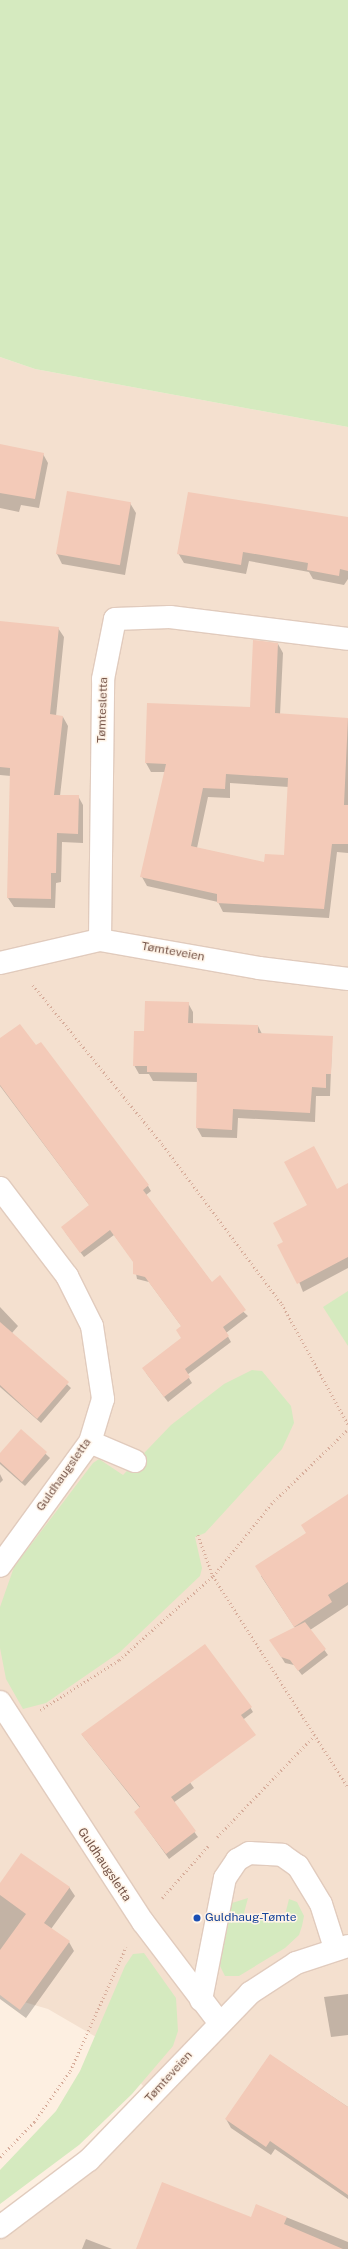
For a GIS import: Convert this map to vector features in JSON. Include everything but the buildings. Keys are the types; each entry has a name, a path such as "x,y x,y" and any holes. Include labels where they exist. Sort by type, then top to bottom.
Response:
{"street":[{"name":"Tømtesletta","path":"100,940 103,679 115,619 170,617 348,639"},
{"name":"Tømteveien","path":"6,961 100,940 259,968 348,979"},
{"name":"Guldhaugsletta","path":"0,1188 67,1276 92,1326 103,1399 90,1442 0,1566"},
{"path":"90,1442 135,1461"},
{"name":"Guldhaugsletta","path":"0,1702 14,1726 138,1916 219,2022"},
{"path":"201,2000 225,1878 237,1860 249,1853 282,1855 298,1866 321,1904 342,1947"},
{"name":"Tømteveien","path":"0,2226 89,2160 219,2022 273,1976 342,1947"}],"path":[{"path":"6,961 163,1145 282,1304 348,1424"},
{"path":"14,1726 119,1660 213,1576 271,1504 348,1429"},
{"path":"198,1535 213,1576 348,1787"},
{"path":"158,1904 236,1815 314,1736"},
{"path":"0,2157 34,2122 70,2071 129,1940"}],"shaded area":[{"path":"0,357 35,369 348,427 348,2249 0,2249 0,2221 133,2111 144,2087 103,2041 48,2009 0,1995"}],"green space":[{"path":"0,0 348,0 348,427 35,369 0,357"},
{"path":"348,1291 348,1346 323,1307"},
{"path":"252,1370 262,1371 291,1406 294,1423 282,1449 205,1533 195,1537 202,1568 200,1576 120,1652 46,1703 23,1709 6,1679 0,1648 0,1607 14,1567 93,1463 99,1459 123,1475 171,1425 224,1384"},
{"path":"248,1898 244,1913 283,1923 289,1899 297,1902 304,1916 302,1926 299,1935 285,1948 239,1976 225,1976 220,1966 228,1910 232,1903"},
{"path":"144,1953 176,1998 178,2031 173,2046 132,2094 79,2145 0,2204 0,2170 56,2111 80,2071 125,1966 133,1954"}],"place":[{"name":"Guldhaug-Tømte","path":"197,1918"}]}
